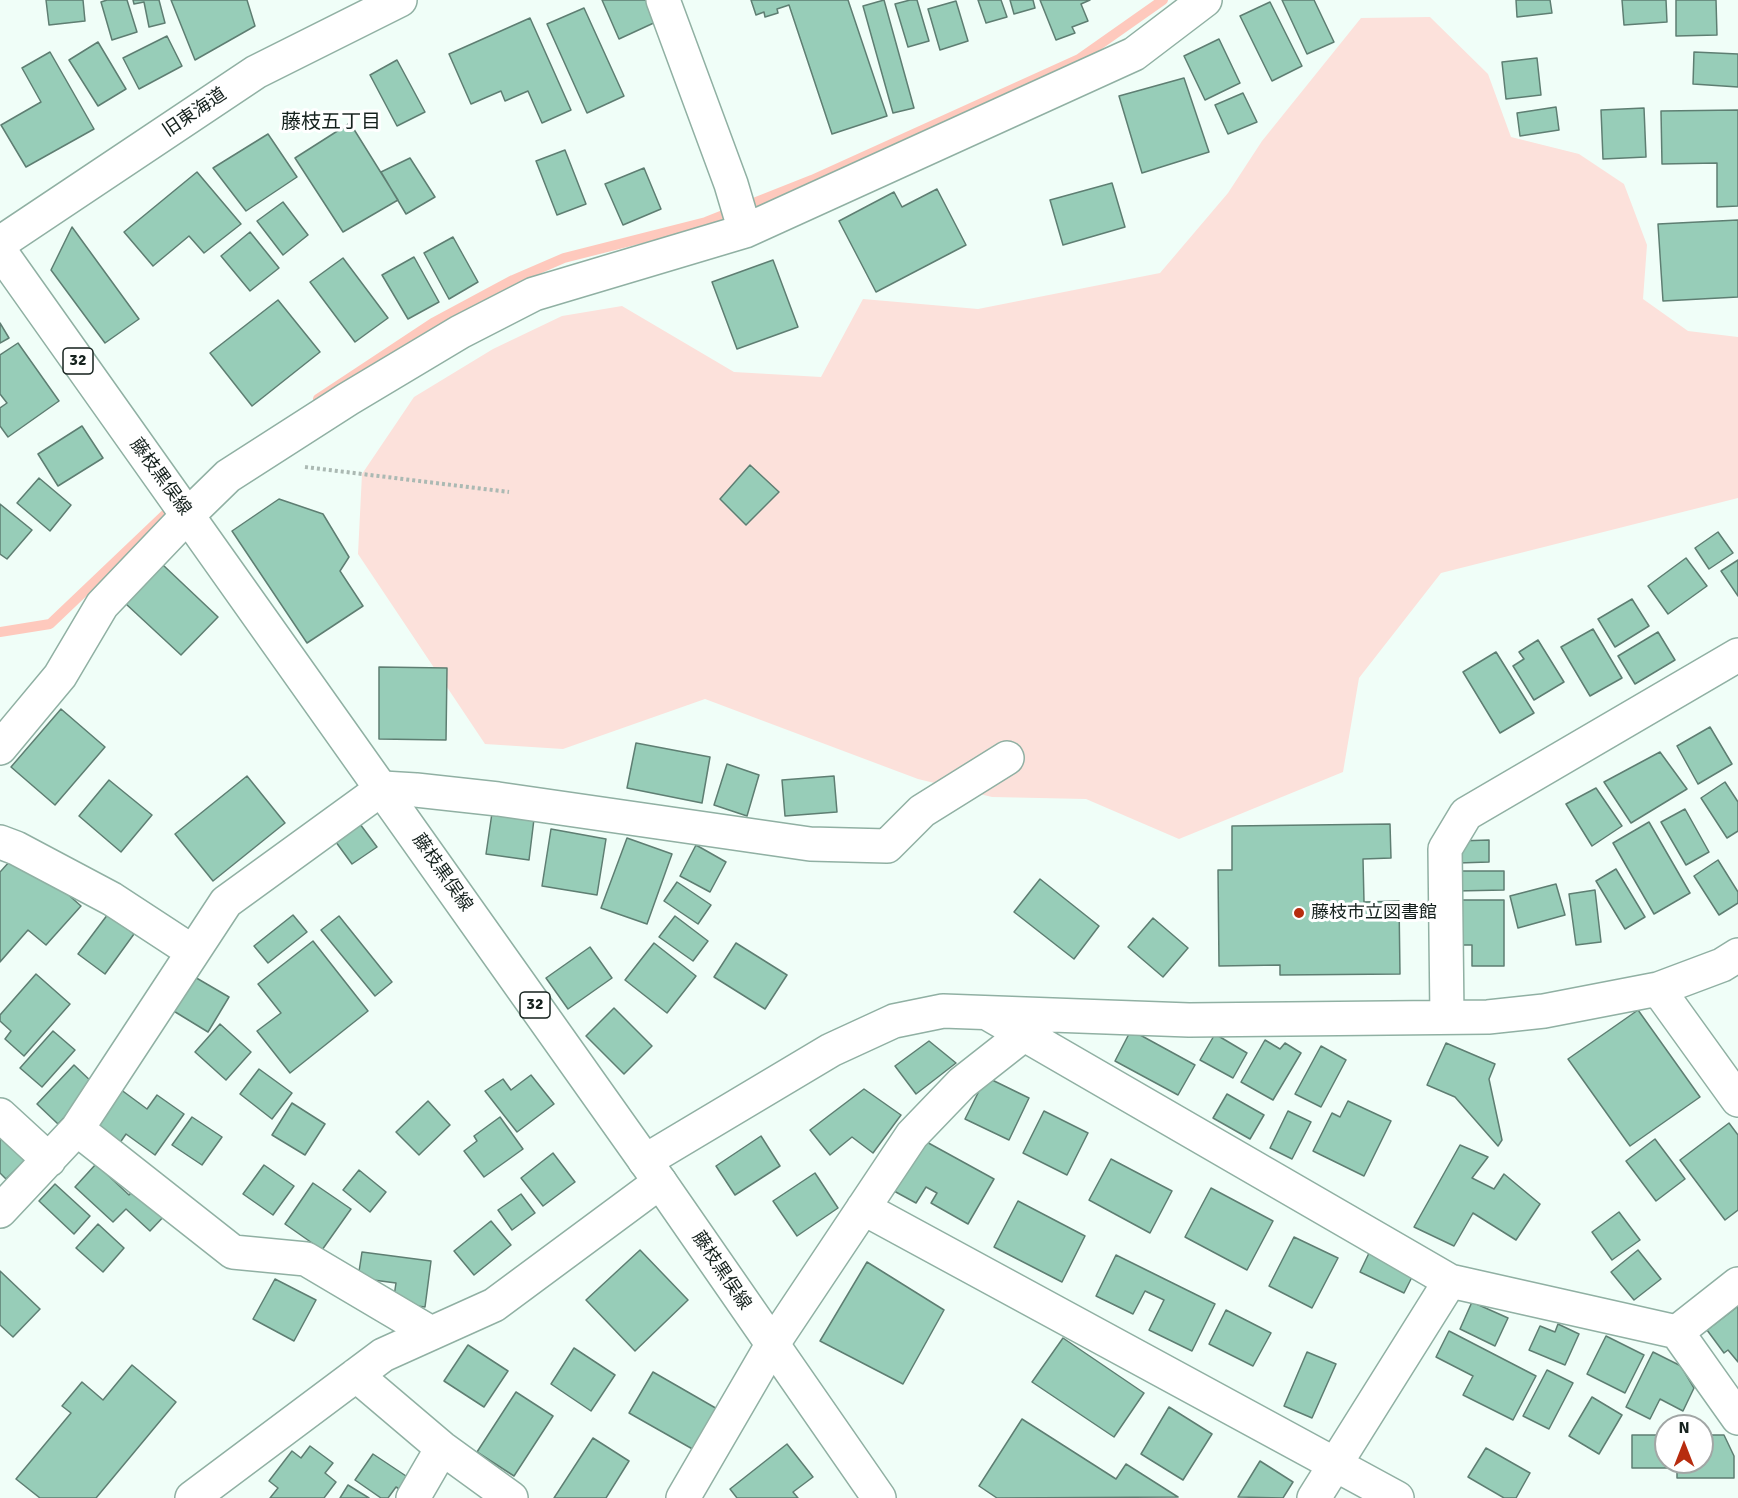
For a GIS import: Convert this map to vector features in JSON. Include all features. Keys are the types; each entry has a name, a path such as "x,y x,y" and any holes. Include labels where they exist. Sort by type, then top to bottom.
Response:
{"street":[{"name":"旧東海道","path":"0,243 256,72 366,8 400,0"},
{"path":"663,0 731,184 745,231"},
{"path":"0,748 60,676 102,605 188,515 228,476 348,399 460,332 534,294 745,231 1134,54 1205,0"},
{"name":"藤枝黒俣線","path":"0,251 382,788 879,1498"},
{"path":"1447,1017 1445,849 1466,814 1738,655"},
{"path":"0,1211 77,1129 226,902 382,788 416,789 498,799 810,844 887,846 922,811 1007,758"},
{"path":"0,842 16,848 112,899 193,952"},
{"path":"192,1498 382,1355 494,1305 652,1172 831,1050 894,1021 943,1011 1189,1020 1488,1017 1544,1011 1658,989 1722,965 1738,955"},
{"path":"1658,989 1738,1100"},
{"path":"985,1012 1450,1281 1677,1332 1738,1418"},
{"path":"683,1498 772,1345 912,1135 962,1083 1023,1035"},
{"path":"0,1115 49,1160"},
{"path":"77,1129 233,1252 306,1259 431,1333"},
{"path":"862,1208 1397,1498"},
{"path":"1314,1498 1450,1281"},
{"path":"1677,1332 1738,1284"},
{"path":"356,1375 442,1448 511,1498"},
{"path":"413,1498 442,1448"}],"path":[{"path":"253,461 509,492"}],"shaded area":[{"path":"1430,17 1488,74 1511,137 1579,154 1624,184 1647,245 1643,299 1688,331 1738,337 1738,498 1441,573 1359,678 1343,772 1179,839 1086,799 992,797 918,779 705,699 563,749 485,744 358,554 362,474 414,397 493,349 562,316 622,306 734,372 821,377 863,299 978,309 1160,273 1228,193 1262,141 1361,18"}],"building":[{"path":"46,0 83,0 85,21 49,25"},
{"path":"127,0 137,32 112,40 101,2"},
{"path":"133,0 159,0 165,23 149,27 144,2 134,4"},
{"path":"171,0 247,0 255,26 195,60"},
{"path":"602,0 649,0 658,21 619,39"},
{"path":"751,0 848,0 887,116 832,134 789,5 777,9 778,13 765,17 764,12 756,15"},
{"path":"884,0 914,108 893,113 863,6"},
{"path":"917,0 929,41 908,47 895,4"},
{"path":"978,0 1001,0 1007,17 986,23"},
{"path":"1010,0 1033,0 1035,8 1014,14"},
{"path":"1040,0 1090,0 1081,4 1088,21 1072,27 1075,33 1056,40"},
{"path":"1282,0 1314,0 1334,42 1307,54"},
{"path":"1516,0 1550,0 1552,13 1517,17"},
{"path":"1622,0 1666,0 1667,22 1624,25"},
{"path":"1676,0 1716,0 1717,35 1676,36"},
{"path":"956,1 968,41 940,50 928,9"},
{"path":"1270,2 1302,66 1272,81 1240,16"},
{"path":"584,8 624,96 587,113 547,24"},
{"path":"530,18 571,110 542,123 528,91 505,101 501,91 471,104 449,54"},
{"path":"167,36 182,66 139,89 123,58"},
{"path":"1219,39 1240,83 1205,100 1184,56"},
{"path":"98,42 126,89 98,106 69,60"},
{"path":"50,52 94,129 26,167 1,125 41,102 22,68"},
{"path":"1694,52 1738,54 1738,87 1693,84"},
{"path":"1537,58 1541,95 1506,99 1502,62"},
{"path":"397,60 425,112 397,126 370,75"},
{"path":"1184,78 1209,152 1142,173 1119,96"},
{"path":"1243,93 1257,122 1228,134 1215,105"},
{"path":"1556,107 1559,130 1520,136 1517,113"},
{"path":"1644,108 1646,157 1603,159 1601,110"},
{"path":"1738,110 1738,206 1717,207 1717,163 1662,164 1661,111"},
{"path":"350,123 398,200 343,232 295,158"},
{"path":"268,134 297,177 246,211 213,168"},
{"path":"565,150 586,204 557,215 536,161"},
{"path":"410,158 435,197 406,214 381,172"},
{"path":"644,168 661,209 623,225 605,184"},
{"path":"197,172 241,224 204,253 189,236 153,266 124,232"},
{"path":"1112,183 1125,227 1063,245 1050,200"},
{"path":"937,189 966,245 876,292 839,221 894,192 902,207"},
{"path":"283,202 308,235 283,255 257,221"},
{"path":"1738,220 1738,297 1663,301 1658,224"},
{"path":"72,227 139,319 105,343 51,270"},
{"path":"250,232 279,268 250,291 221,256"},
{"path":"453,237 478,282 449,299 424,253"},
{"path":"414,257 439,302 408,319 382,275"},
{"path":"343,258 388,318 355,342 310,282"},
{"path":"773,260 798,327 737,349 712,282"},
{"path":"278,300 320,352 252,406 210,353"},
{"path":"0,323 9,338 0,343"},
{"path":"18,343 59,401 8,437 0,426 0,408 7,403 0,394 0,355"},
{"path":"82,426 103,458 58,486 38,454"},
{"path":"750,465 779,492 746,525 720,499"},
{"path":"39,478 71,505 50,531 17,503"},
{"path":"279,499 323,514 349,557 340,571 363,606 307,643 232,531"},
{"path":"0,504 32,530 7,559 0,554"},
{"path":"1718,532 1733,553 1709,569 1695,548"},
{"path":"1686,558 1707,586 1668,614 1648,586"},
{"path":"1738,560 1738,596 1721,571"},
{"path":"163,565 218,617 181,655 126,604"},
{"path":"1632,599 1649,626 1615,647 1598,619"},
{"path":"1593,629 1622,678 1590,696 1561,647"},
{"path":"1658,632 1675,660 1635,684 1618,656"},
{"path":"1538,640 1564,682 1534,700 1513,666 1524,659 1519,652"},
{"path":"1496,652 1534,713 1500,733 1463,672"},
{"path":"379,667 447,668 446,740 379,739"},
{"path":"61,709 105,747 55,805 11,767"},
{"path":"1710,727 1732,764 1698,784 1677,746"},
{"path":"636,743 710,757 702,803 627,788"},
{"path":"1660,752 1687,789 1631,823 1604,782"},
{"path":"727,764 759,775 747,816 714,805"},
{"path":"247,776 285,823 213,881 175,834"},
{"path":"834,776 837,812 785,816 782,780"},
{"path":"109,780 152,815 121,852 79,816"},
{"path":"1725,782 1738,802 1738,831 1727,838 1701,798"},
{"path":"1596,788 1622,826 1592,846 1566,804"},
{"path":"1685,809 1709,852 1686,865 1661,822"},
{"path":"492,813 534,819 529,860 486,854"},
{"path":"357,820 377,847 352,864 333,838"},
{"path":"1649,822 1690,893 1654,914 1613,843"},
{"path":"1390,824 1391,858 1363,859 1364,902 1399,901 1400,974 1280,975 1280,965 1219,966 1218,870 1232,870 1232,826"},
{"path":"551,829 606,839 597,895 542,886"},
{"path":"627,838 672,854 647,924 601,908"},
{"path":"1489,840 1489,862 1458,863 1458,841"},
{"path":"696,845 726,862 710,892 680,876"},
{"path":"19,851 81,906 46,945 28,930 0,962 0,872"},
{"path":"1718,860 1738,892 1738,903 1719,915 1694,876"},
{"path":"1616,869 1645,917 1625,929 1596,881"},
{"path":"1456,871 1504,871 1504,890 1456,891"},
{"path":"1040,879 1099,926 1074,959 1014,912"},
{"path":"677,882 711,905 698,924 664,901"},
{"path":"1556,884 1565,915 1518,928 1510,896"},
{"path":"1595,890 1601,942 1576,945 1569,894"},
{"path":"1455,900 1504,900 1504,966 1472,966 1472,945 1455,945"},
{"path":"108,914 134,934 105,974 78,954"},
{"path":"293,915 307,932 268,963 254,946"},
{"path":"339,916 392,982 375,996 321,930"},
{"path":"675,916 708,941 693,961 659,937"},
{"path":"1153,918 1188,948 1163,977 1128,947"},
{"path":"313,941 368,1011 290,1073 257,1031 281,1013 258,984"},
{"path":"654,943 696,976 667,1013 625,980"},
{"path":"736,943 787,975 765,1009 714,977"},
{"path":"590,947 612,978 568,1009 546,978"},
{"path":"36,974 70,1004 24,1056 5,1039 11,1031 0,1021 0,1015"},
{"path":"193,976 229,997 208,1032 172,1010"},
{"path":"614,1008 652,1046 624,1074 586,1036"},
{"path":"1638,1010 1700,1097 1630,1146 1568,1059"},
{"path":"220,1024 251,1052 226,1080 195,1052"},
{"path":"1131,1030 1195,1065 1178,1095 1115,1061"},
{"path":"53,1031 75,1050 42,1087 20,1068"},
{"path":"1215,1034 1247,1053 1233,1078 1200,1060"},
{"path":"1265,1040 1280,1049 1285,1043 1301,1053 1273,1100 1241,1082"},
{"path":"929,1041 956,1063 916,1094 895,1066"},
{"path":"1446,1043 1495,1064 1489,1079 1502,1140 1498,1146 1455,1097 1427,1085"},
{"path":"1321,1046 1346,1060 1321,1107 1295,1094"},
{"path":"74,1065 95,1085 58,1124 37,1104"},
{"path":"259,1069 292,1093 272,1119 240,1094"},
{"path":"531,1075 554,1104 517,1132 485,1091 503,1079 511,1090"},
{"path":"986,1077 1029,1098 1009,1140 965,1119"},
{"path":"120,1089 147,1109 157,1095 184,1114 155,1155 126,1134 117,1147 91,1129"},
{"path":"864,1089 901,1115 873,1153 852,1137 830,1155 810,1130"},
{"path":"1227,1094 1264,1115 1250,1139 1213,1118"},
{"path":"428,1101 450,1125 419,1155 396,1132"},
{"path":"1348,1101 1391,1121 1364,1176 1313,1151 1332,1113 1340,1117"},
{"path":"292,1103 325,1124 305,1155 272,1135"},
{"path":"1044,1111 1088,1133 1067,1175 1023,1153"},
{"path":"1288,1111 1311,1122 1292,1159 1270,1148"},
{"path":"192,1117 222,1137 202,1165 172,1145"},
{"path":"500,1117 523,1149 484,1177 464,1151 477,1141 474,1136"},
{"path":"1729,1123 1738,1135 1738,1210 1725,1220 1680,1160"},
{"path":"0,1124 31,1155 6,1179 0,1173"},
{"path":"761,1136 780,1166 735,1195 716,1166"},
{"path":"1655,1139 1685,1179 1656,1201 1626,1161"},
{"path":"923,1140 994,1179 968,1224 931,1203 937,1193 926,1187 916,1203 894,1191"},
{"path":"1460,1145 1488,1157 1472,1178 1494,1189 1504,1174 1540,1204 1516,1240 1473,1213 1454,1246 1414,1227"},
{"path":"553,1153 575,1182 543,1206 521,1178"},
{"path":"1111,1159 1172,1191 1150,1233 1089,1200"},
{"path":"96,1164 129,1195 137,1186 167,1213 150,1231 126,1209 113,1222 75,1187"},
{"path":"264,1165 294,1186 273,1215 243,1194"},
{"path":"359,1170 386,1192 370,1212 343,1190"},
{"path":"815,1173 838,1208 797,1236 773,1201"},
{"path":"313,1183 351,1209 322,1250 285,1224"},
{"path":"55,1184 90,1216 74,1234 39,1201"},
{"path":"1211,1188 1273,1221 1247,1270 1185,1237"},
{"path":"521,1194 535,1213 512,1230 498,1210"},
{"path":"1018,1201 1085,1236 1062,1282 994,1247"},
{"path":"1619,1212 1640,1240 1612,1260 1592,1232"},
{"path":"491,1221 511,1245 474,1275 454,1251"},
{"path":"98,1224 124,1248 103,1272 76,1248"},
{"path":"1294,1237 1338,1258 1312,1308 1269,1286"},
{"path":"640,1250 688,1300 635,1351 586,1300"},
{"path":"1638,1250 1661,1279 1634,1300 1611,1272"},
{"path":"1370,1251 1414,1273 1404,1293 1360,1272"},
{"path":"362,1252 431,1261 425,1307 393,1303 396,1283 358,1278"},
{"path":"1116,1255 1215,1304 1192,1351 1149,1330 1164,1300 1145,1291 1133,1314 1096,1296"},
{"path":"867,1262 944,1310 903,1384 820,1341"},
{"path":"0,1271 40,1309 13,1337 0,1325"},
{"path":"275,1279 316,1300 294,1341 253,1319"},
{"path":"1472,1302 1508,1318 1495,1346 1460,1329"},
{"path":"1738,1306 1738,1362 1728,1350 1724,1353 1707,1330"},
{"path":"1226,1310 1271,1333 1253,1366 1209,1344"},
{"path":"1558,1324 1579,1334 1565,1365 1529,1350 1540,1326 1555,1332"},
{"path":"1449,1331 1536,1376 1513,1420 1463,1395 1473,1376 1436,1357"},
{"path":"1606,1336 1644,1355 1625,1393 1587,1374"},
{"path":"1063,1338 1144,1393 1114,1437 1032,1382"},
{"path":"468,1345 508,1371 484,1407 444,1381"},
{"path":"574,1348 615,1375 591,1411 551,1384"},
{"path":"1307,1352 1336,1364 1312,1418 1284,1406"},
{"path":"1653,1352 1681,1366 1694,1388 1683,1411 1660,1399 1650,1419 1626,1407"},
{"path":"132,1365 176,1402 96,1498 40,1498 16,1479 71,1413 62,1406 82,1382 103,1400"},
{"path":"1547,1370 1573,1383 1549,1429 1523,1416"},
{"path":"653,1372 719,1410 696,1451 629,1413"},
{"path":"516,1392 553,1416 514,1476 477,1452"},
{"path":"1592,1397 1622,1415 1599,1454 1569,1436"},
{"path":"1169,1407 1212,1434 1183,1480 1141,1454"},
{"path":"1022,1419 1116,1479 1126,1464 1178,1497 997,1498 979,1486"},
{"path":"1632,1435 1654,1435 1654,1468 1632,1468"},
{"path":"1714,1435 1724,1435 1734,1456 1734,1478 1677,1478 1677,1474 1714,1474"},
{"path":"593,1438 629,1461 606,1498 554,1498"},
{"path":"787,1444 813,1477 793,1492 798,1498 737,1498 730,1489"},
{"path":"310,1446 333,1463 325,1473 336,1482 324,1498 270,1498 278,1488 269,1481 292,1451 301,1458"},
{"path":"1486,1448 1530,1473 1516,1498 1504,1498 1468,1477"},
{"path":"373,1454 409,1478 401,1490 396,1487 388,1498 381,1498 355,1480"},
{"path":"1260,1461 1293,1482 1283,1498 1238,1497"},
{"path":"348,1485 369,1498 340,1498"}],"waterway":[{"path":"318,399 433,323 513,280 564,258 706,222 812,180 1079,59 1163,0"},
{"path":"0,632 50,624 176,504"}],"place":[{"name":"藤枝市立図書館","path":"1299,913"}],"district":[{"name":"藤枝五丁目","path":"331,123"}]}
